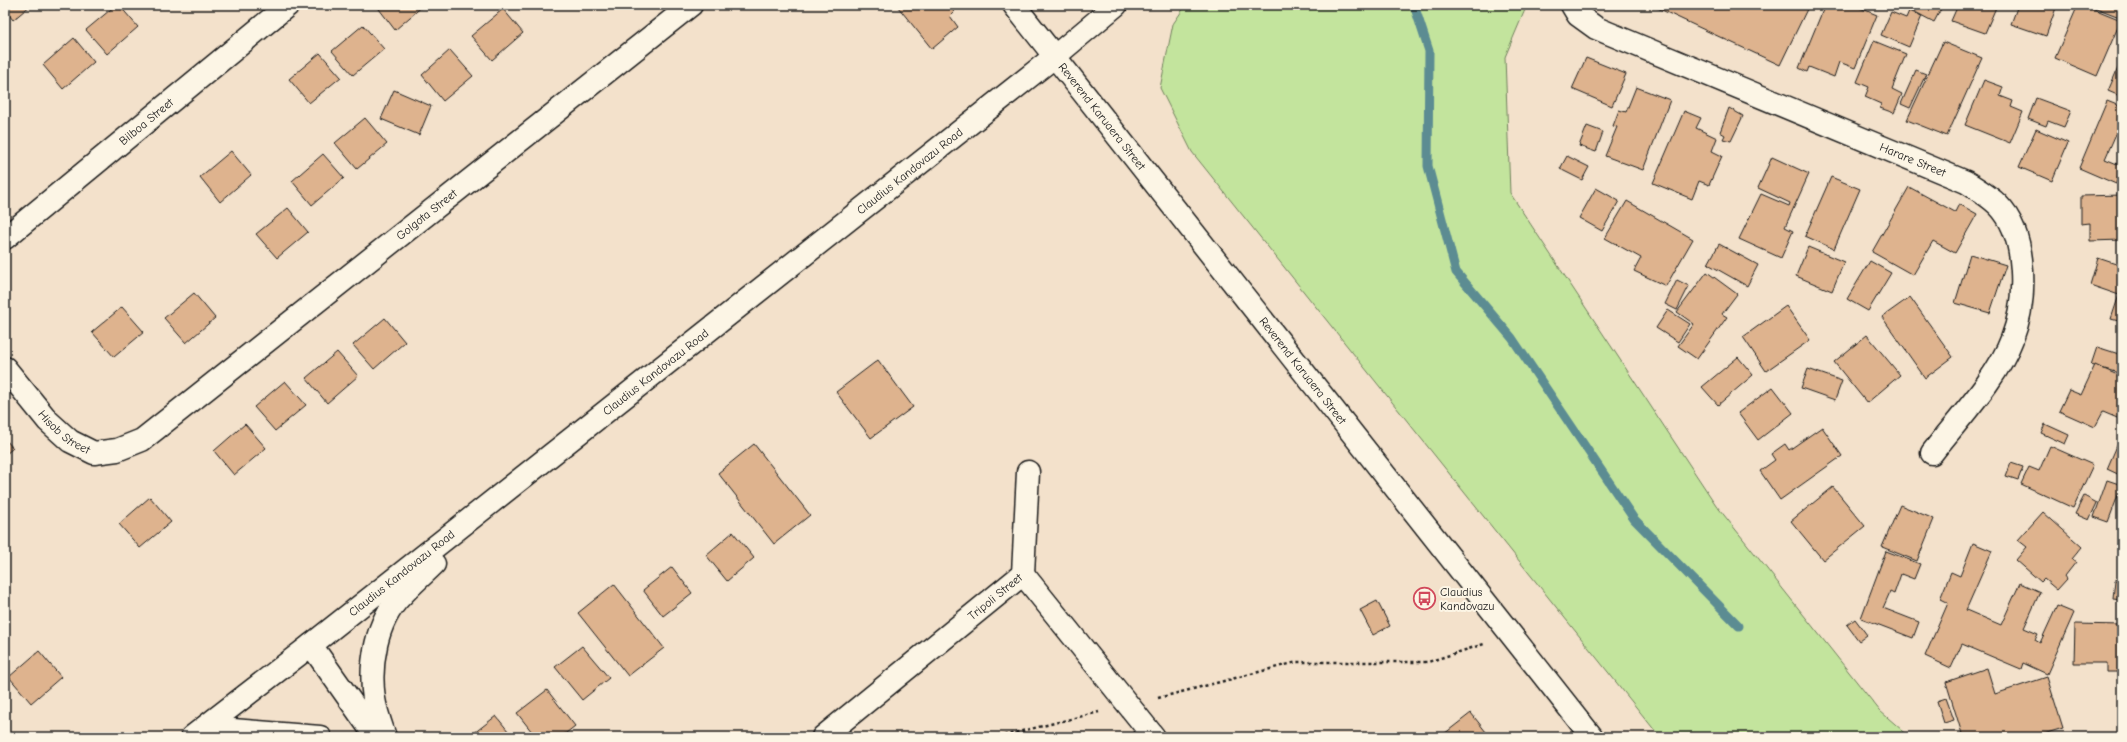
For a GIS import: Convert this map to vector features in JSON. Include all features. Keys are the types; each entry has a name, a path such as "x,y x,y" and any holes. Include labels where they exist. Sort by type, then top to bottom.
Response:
{"street":[{"name":"Bilboa Street","path":"5,238 288,5"},
{"name":"Golgota Street","path":"162,424 691,5"},
{"name":"Reverend Karuaera Street","path":"1014,5 1592,737"},
{"name":"Claudius Kandovazu Road","path":"192,737 311,645 1054,57 1116,5"},
{"name":"Harare Street","path":"1572,5 1578,15 1596,28 1966,182 1999,206 2015,236 2022,262 2019,307 2012,338 1993,375 1932,453"},
{"name":"Hisob Street","path":"5,368 48,421 70,441 94,453 117,450 142,440 162,424"},
{"path":"385,737 374,700 372,673 378,637 385,619 400,596 558,449"},
{"path":"1023,574 1028,472"},
{"name":"Tripoli Street","path":"823,737 1023,574 1154,737"},
{"path":"311,645 376,737"},
{"path":"199,737 233,730 320,737"}],"path":[{"path":"998,737 1297,662 1428,662 1512,636"}],"green space":[{"path":"1186,5 1527,5 1505,57 1510,193 1716,505 1880,711 1910,737 1660,737 1192,152 1160,88 1173,24"}],"building":[{"path":"5,5 31,5 13,20 5,10"},
{"path":"116,5 119,5 138,27 107,54 86,30"},
{"path":"376,5 424,5 395,30"},
{"path":"900,5 948,5 954,12 950,16 958,27 932,49 898,7"},
{"path":"1651,5 1809,5 1780,65"},
{"path":"1825,5 1861,5 1860,8 1877,15 1855,68 1839,62 1834,77 1809,67 1807,72 1799,68"},
{"path":"1902,5 1943,5 1934,22"},
{"path":"1958,5 1997,5 1985,33 1951,21"},
{"path":"2018,5 2057,5 2046,36 2011,24"},
{"path":"2078,5 2084,5 2121,20 2097,76 2055,58"},
{"path":"2091,5 2122,5 2122,18 2091,6"},
{"path":"503,9 523,33 492,60 471,36"},
{"path":"1909,11 1922,16 1909,47 1881,35 1891,12 1906,18"},
{"path":"363,25 384,49 353,75 332,51"},
{"path":"74,38 94,62 63,89 43,65"},
{"path":"1874,41 1906,54 1892,89 1902,94 1894,113 1880,108 1881,104 1865,97 1869,87 1857,82"},
{"path":"1943,42 1982,58 1947,136 1907,120"},
{"path":"450,50 473,76 443,101 422,75"},
{"path":"320,53 341,77 309,103 289,79"},
{"path":"1586,58 1626,74 1612,106 1572,89"},
{"path":"2118,68 2122,69 2122,97 2108,91"},
{"path":"1916,70 1926,74 1910,108 1901,104"},
{"path":"1984,80 2003,87 2000,96 2013,101 2011,107 2023,112 2010,143 1965,125"},
{"path":"1636,87 1670,100 1643,170 1605,156 1617,127 1613,126 1619,110 1626,112"},
{"path":"394,90 431,106 419,135 381,119"},
{"path":"2036,98 2071,111 2064,127 2048,121 2046,126 2028,119"},
{"path":"2107,101 2122,107 2122,128 2119,127 2105,159 2122,166 2116,184 2079,168"},
{"path":"1729,108 1743,116 1731,141 1723,139 1725,135 1720,132"},
{"path":"1684,111 1701,118 1696,128 1717,138 1712,151 1722,156 1709,185 1699,181 1692,199 1653,183"},
{"path":"365,118 387,144 357,169 335,143"},
{"path":"1587,126 1603,132 1596,152 1579,146"},
{"path":"2036,129 2068,143 2052,181 2019,167"},
{"path":"231,151 251,175 220,202 200,177"},
{"path":"323,154 344,178 312,205 292,181"},
{"path":"1567,156 1589,167 1582,180 1560,169"},
{"path":"1772,157 1809,174 1785,227 1793,231 1781,258 1739,239 1761,194 1789,206 1790,203 1758,188"},
{"path":"1831,177 1860,189 1834,249 1805,236"},
{"path":"1909,187 1955,212 1959,204 1977,214 1955,253 1933,241 1913,275 1872,252"},
{"path":"1596,188 1619,201 1602,231 1579,218"},
{"path":"2122,195 2122,240 2090,241 2090,223 2081,224 2081,196"},
{"path":"1627,201 1693,239 1666,286 1634,271 1641,258 1605,238"},
{"path":"288,208 308,232 277,258 256,234"},
{"path":"1719,244 1758,265 1747,286 1708,264"},
{"path":"1808,247 1844,262 1832,291 1796,276"},
{"path":"1970,254 2006,265 1990,313 1955,303"},
{"path":"2098,258 2122,266 2122,322 2111,319 2119,295 2090,285"},
{"path":"1870,261 1891,273 1868,311 1847,299"},
{"path":"1707,272 1737,294 1722,314 1727,317 1697,359 1678,346 1694,324 1677,312"},
{"path":"1677,280 1689,286 1677,310 1665,304"},
{"path":"194,293 215,318 186,343 164,318"},
{"path":"1910,297 1953,357 1925,378 1882,317"},
{"path":"1786,306 1810,340 1766,371 1743,337"},
{"path":"122,307 144,332 114,357 92,332"},
{"path":"1668,310 1690,324 1678,342 1656,328"},
{"path":"385,318 405,342 374,369 353,345"},
{"path":"1867,335 1900,375 1867,403 1834,362"},
{"path":"2097,347 2122,355 2122,374 2091,365"},
{"path":"337,352 358,376 327,403 306,378"},
{"path":"1738,357 1753,375 1718,405 1702,387"},
{"path":"878,360 913,407 871,438 836,392"},
{"path":"2095,365 2122,377 2122,420 2103,412 2095,427 2059,411 2069,390 2081,395"},
{"path":"1808,369 1842,381 1835,400 1801,388"},
{"path":"285,381 306,405 275,431 254,407"},
{"path":"1773,387 1793,413 1758,440 1738,413"},
{"path":"245,424 266,448 234,475 214,451"},
{"path":"2045,424 2069,435 2065,444 2041,433"},
{"path":"1822,427 1842,456 1780,500 1760,471 1775,460 1771,454 1785,444 1789,450"},
{"path":"2122,434 2122,476 2107,469"},
{"path":"5,439 13,448 5,455"},
{"path":"754,444 810,515 774,544 718,473"},
{"path":"2050,446 2093,465 2073,508 2021,484 2029,467 2039,471"},
{"path":"2011,463 2023,467 2018,480 2006,476"},
{"path":"2107,480 2122,485 2108,522 2094,517"},
{"path":"1833,487 1865,526 1823,560 1791,521"},
{"path":"2084,496 2097,503 2089,520 2075,514"},
{"path":"150,497 171,522 140,548 119,524"},
{"path":"1900,505 1934,519 1917,561 1882,547"},
{"path":"2043,512 2082,547 2072,559 2076,562 2065,576 2067,579 2057,590 2044,579 2041,582 2016,560 2027,547 2018,540"},
{"path":"733,532 754,558 727,581 706,555"},
{"path":"1973,543 1992,551 1966,610 2001,625 2020,583 2040,592 2024,628 2038,634 2035,640 2040,643 2057,606 2074,613 2047,674 2023,663 2021,669 1962,644 1951,668 1925,656 1948,603 1940,599 1951,572 1960,576"},
{"path":"1886,551 1920,564 1914,579 1901,574 1894,594 1890,592 1883,608 1919,622 1913,638 1861,618"},
{"path":"2121,565 2122,600 2113,599 2115,580 2119,580"},
{"path":"672,567 692,593 663,616 643,590"},
{"path":"614,584 664,648 628,676 578,613"},
{"path":"1377,601 1390,626 1373,635 1360,610"},
{"path":"1855,619 1867,635 1859,641 1847,625"},
{"path":"2075,624 2122,625 2122,672 2107,672 2107,663 2074,663"},
{"path":"582,646 609,678 582,700 555,667"},
{"path":"39,651 61,677 31,703 9,677"},
{"path":"1987,668 1995,694 2047,677 2063,728 2034,737 1963,737 1946,682"},
{"path":"547,690 575,726 561,737 536,737 517,713"},
{"path":"1946,698 1954,720 1944,723 1937,701"},
{"path":"1471,713 1490,737 1447,737 1444,734"},
{"path":"496,716 513,737 469,737"}],"waterway":[{"path":"1414,5 1429,51 1428,166 1456,272 1512,338 1634,519 1739,626"}],"place":[{"name":"Claudius Kandovazu","path":"1424,599"}]}
